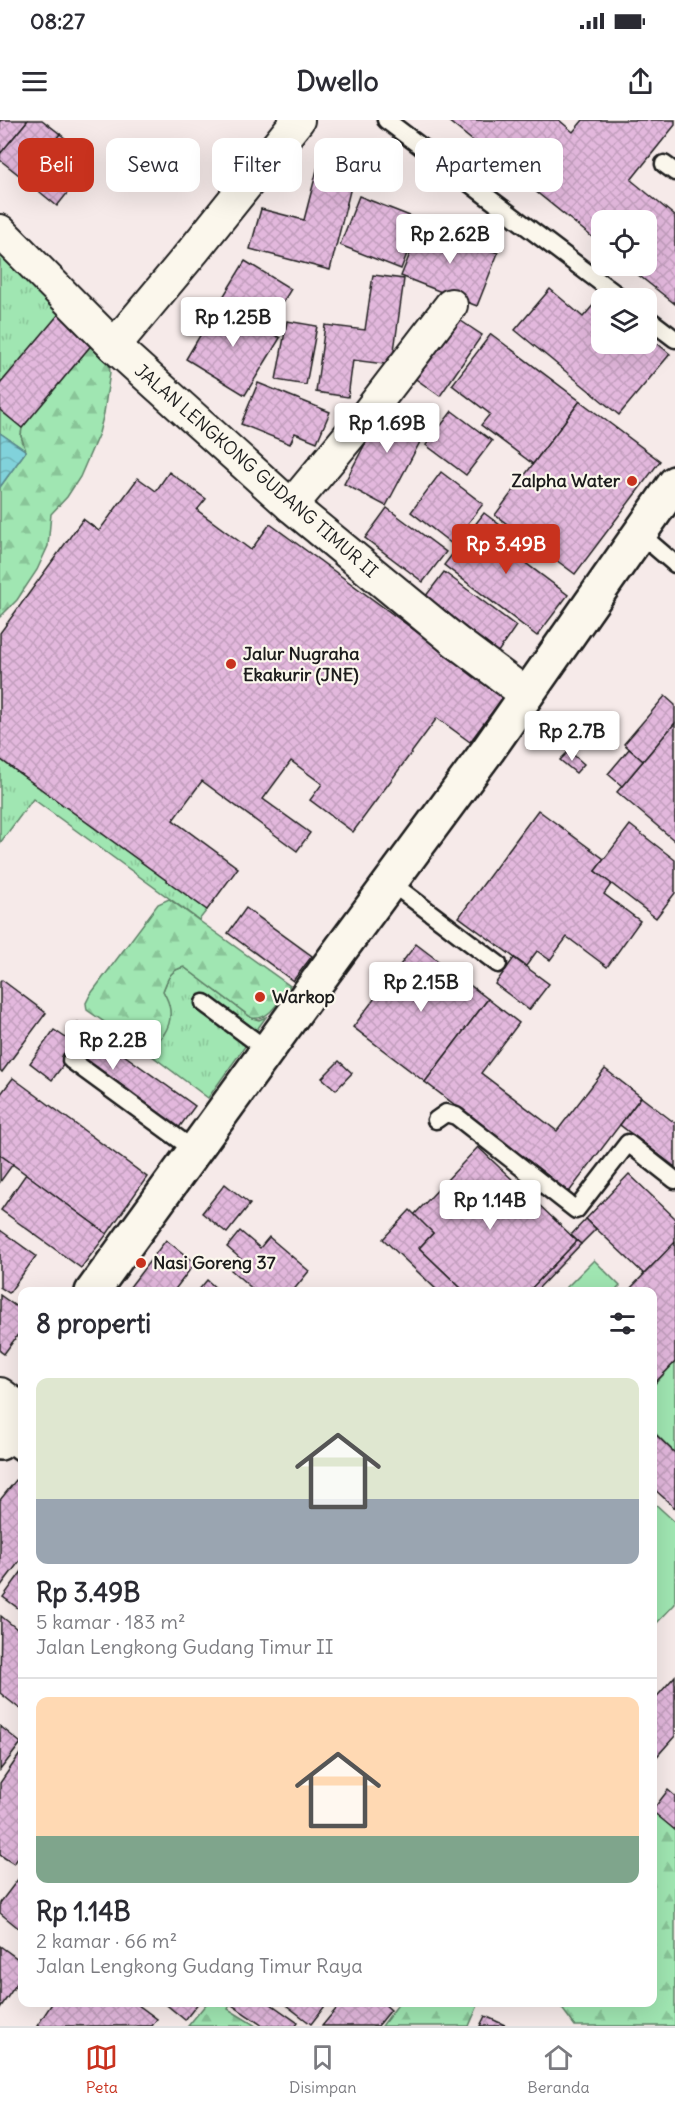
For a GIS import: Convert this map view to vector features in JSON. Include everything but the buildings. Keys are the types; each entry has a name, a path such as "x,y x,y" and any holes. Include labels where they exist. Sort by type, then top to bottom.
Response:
{"street":[{"path":"114,346 298,120"},
{"name":"JALAN LENGKONG GUDANG TIMUR II","path":"0,231 114,346 291,506 455,641 527,696"},
{"path":"291,506 369,412 451,305"},
{"path":"96,1287 527,696 675,483"},
{"path":"8,1445 14,1402"}],"lane":[{"path":"386,120 608,288"},
{"path":"657,325 675,339"},
{"path":"640,534 675,564"},
{"path":"390,882 498,964"},
{"path":"204,1003 267,1050"},
{"path":"71,1060 194,1150"},
{"path":"436,1120 446,1113 456,1116 576,1210 628,1143 675,1180"}],"green space":[{"path":"0,225 64,308 0,384"},
{"path":"98,337 108,356 110,372 99,433 80,477 67,497 51,514 48,546 37,570 17,600 0,617 0,487 26,451 21,436 22,428"},
{"path":"0,410 22,428 21,436 26,451 0,433"},
{"path":"0,759 207,910 199,920 33,799 0,843"},
{"path":"169,899 290,986 269,1013 252,1018 184,967 173,972 168,978 163,991 169,1005 170,1020 164,1034 154,1044 139,1046 87,1010 86,1003 90,995 158,904"},
{"path":"184,967 252,1018 259,1020 266,1017 208,1098 139,1046 147,1047 169,1006 163,991 168,978 173,972"},
{"path":"594,1260 620,1286 619,1287 567,1287"},
{"path":"675,1362 675,1453 657,1435 657,1382"},
{"path":"657,1506 675,1522 675,1604 657,1623"},
{"path":"657,1814 675,1830 675,2026 575,2026 561,2007 657,2007"},
{"path":"204,2007 229,2007 228,2009 256,2026 188,2026"},
{"path":"396,2007 477,2007 469,2026 382,2026"}],"water":[{"path":"0,433 26,451 0,487"}],"place":[{"name":"Zalpha Water","path":"632,481"},
{"name":"Jalur Nugraha Ekakurir (JNE)","path":"231,664"},
{"name":"Warkop","path":"260,997"},
{"name":"Nasi Goreng 37","path":"141,1263"}]}
